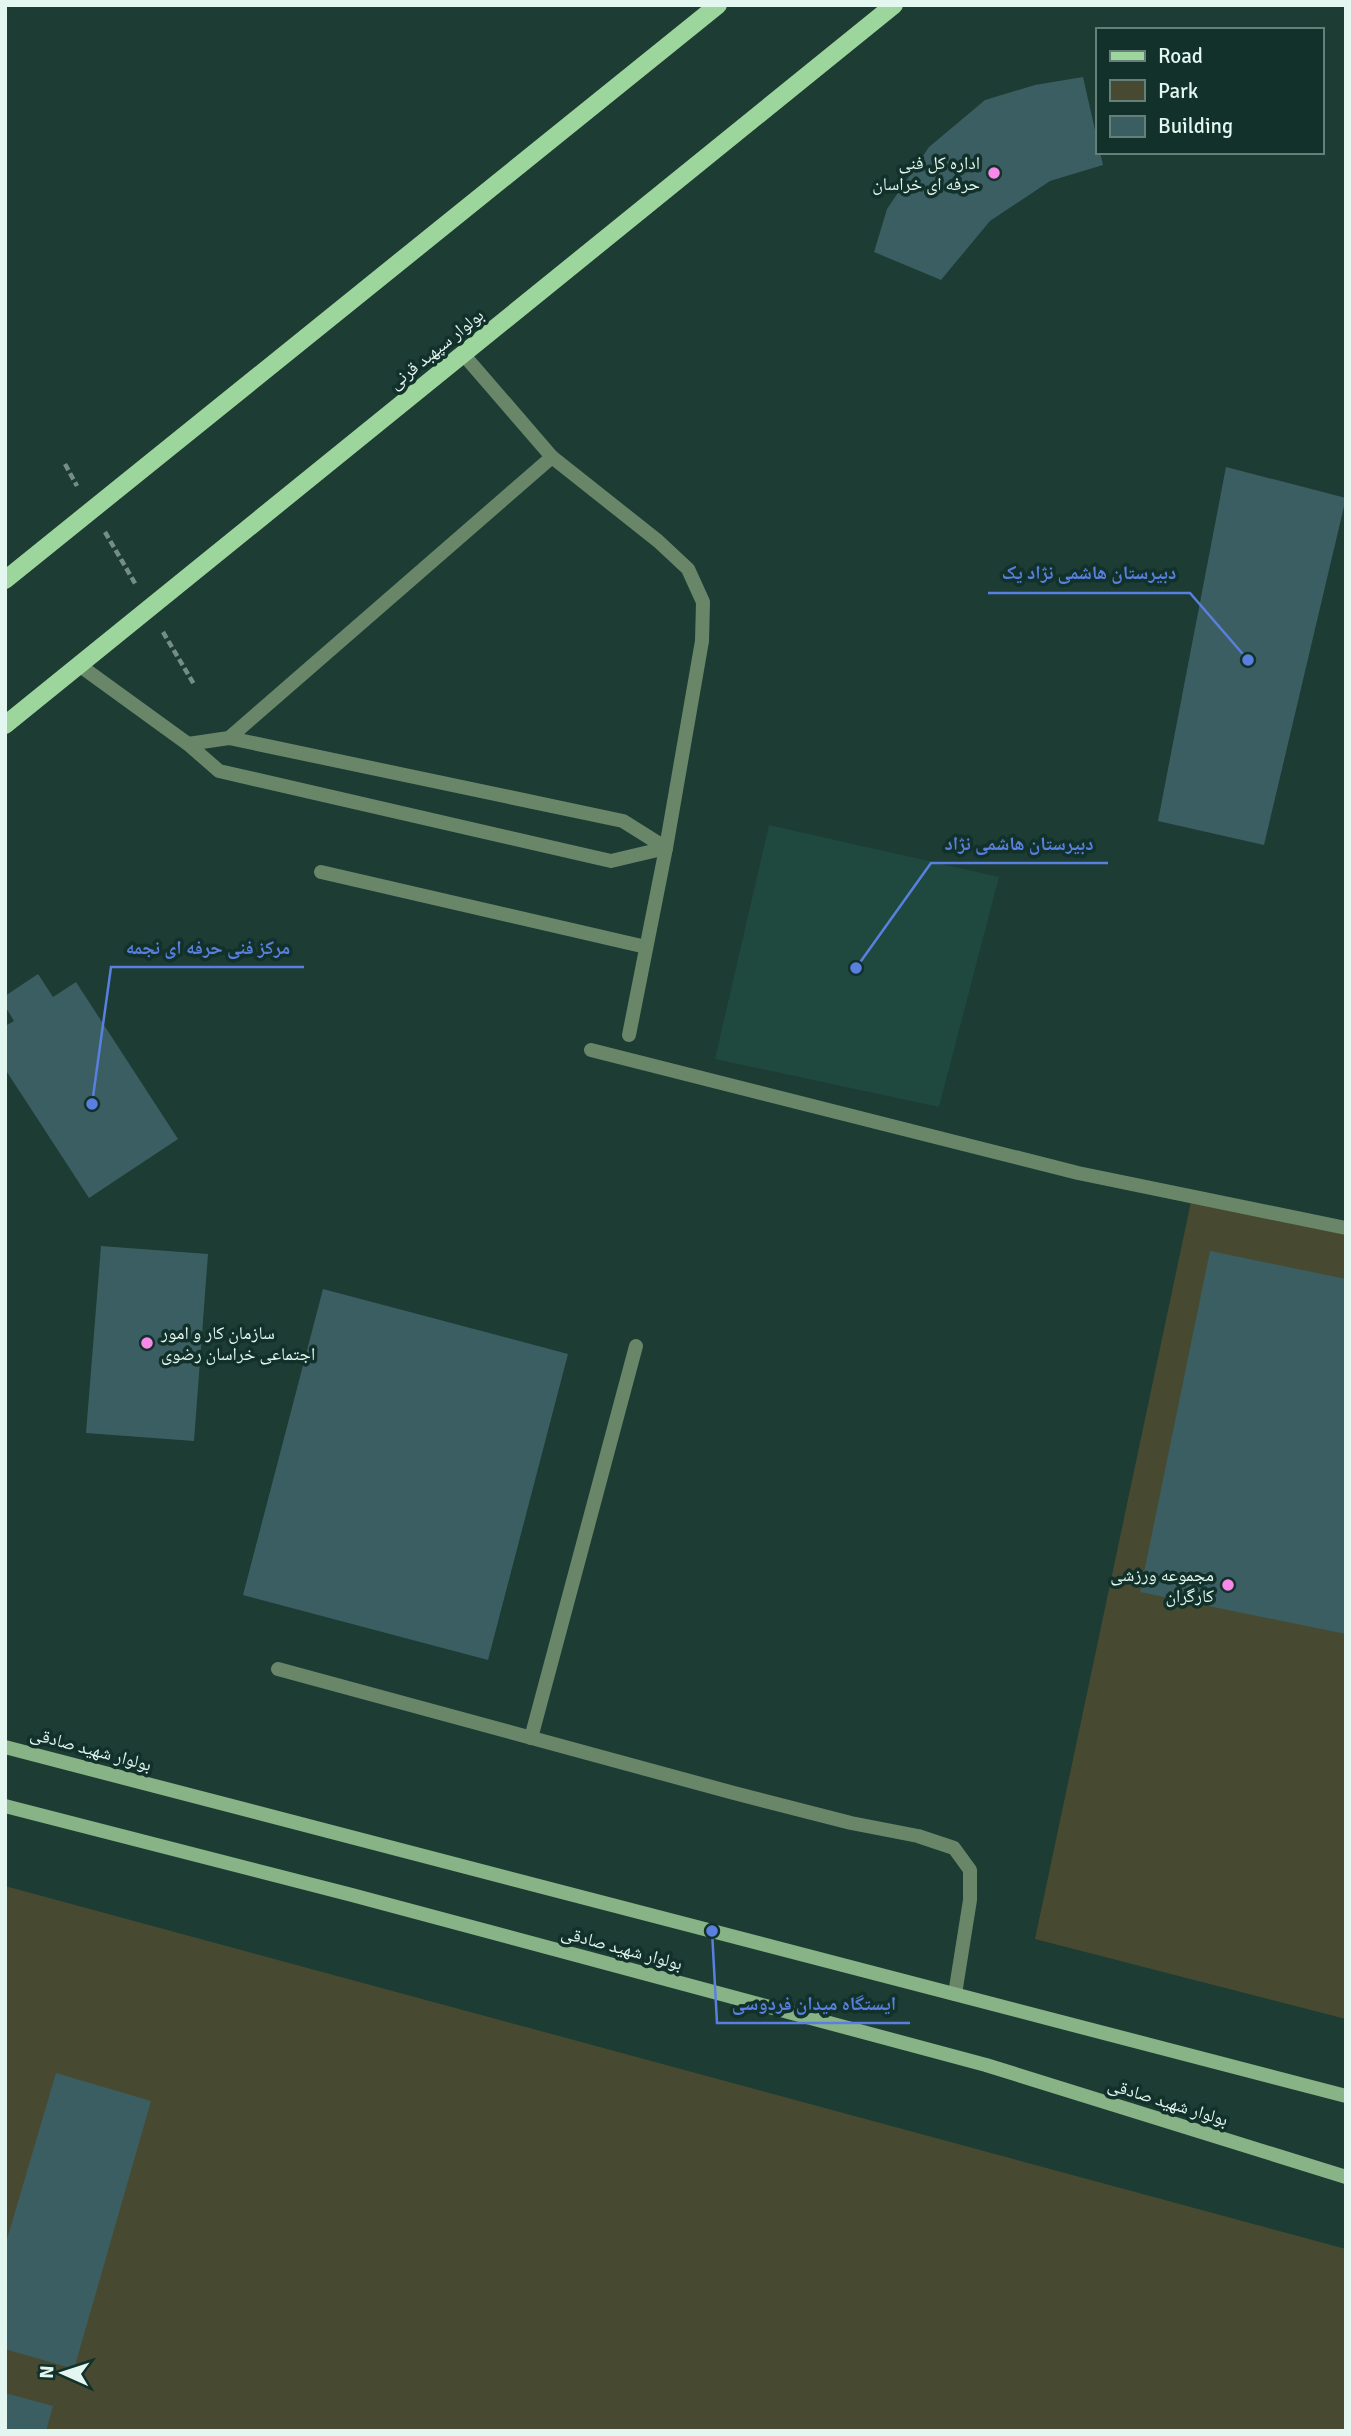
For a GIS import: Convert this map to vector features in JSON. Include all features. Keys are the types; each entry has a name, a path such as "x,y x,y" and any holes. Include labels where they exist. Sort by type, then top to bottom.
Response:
{"main road":[{"path":"5,580 718,5"},
{"name":"بولوار سپهبد قرنی","path":"5,725 894,5"},
{"name":"بولوار شهید صادقی","path":"5,1747 1346,2096"},
{"name":"بولوار شهید صادقی","path":"5,1805 986,2065 1346,2177"}],"lane":[{"path":"463,354 552,457 658,541 688,569 703,602 702,640 666,848 629,1035"},
{"path":"229,738 552,457"},
{"path":"79,665 188,744 219,771 611,861 666,848"},
{"path":"188,744 229,738 623,821 666,848"},
{"path":"321,872 646,947"},
{"path":"590,1050 1078,1173 1346,1228"},
{"path":"531,1738 636,1346"},
{"path":"278,1669 851,1823 918,1836 954,1848 970,1870 970,1900 956,1994"}],"path":[{"path":"65,464 78,487"},
{"path":"99,522 140,592"},
{"path":"160,627 195,685"}],"shaded area":[{"path":"769,825 999,877 939,1107 715,1059"}],"green space":[{"name":"مجموعه ورزشی کارگران","path":"1192,1197 1346,1231 1346,2019 1035,1939"},
{"path":"5,1886 1346,2249 1346,2431 5,2431"}],"building":[{"name":"اداره کل فنی حرفه ای خراسان","path":"1083,77 1096,135 1096,154 1100,154 1103,165 1050,181 990,221 941,280 874,252 887,209 929,147 985,100 1035,85"},
{"path":"1226,467 1346,498 1264,845 1158,821"},
{"path":"38,974 53,997 76,982 178,1139 89,1198 5,1069 5,1026 14,1021 5,1006 5,996"},
{"name":"سازمان کار و امور اجتماعی خراسان رضوی","path":"101,1246 208,1254 194,1441 86,1433"},
{"path":"1210,1251 1346,1279 1346,1634 1140,1592"},
{"path":"323,1289 568,1354 488,1660 243,1595"},
{"path":"56,2073 151,2101 74,2369 5,2349 5,2246"},
{"path":"5,2393 53,2406 46,2431 5,2431"}],"place":[{"name":"اداره کل فنی حرفه ای خراسان","path":"994,173"},
{"name":"دبیرستان هاشمی نژاد یک","path":"1248,660"},
{"name":"دبیرستان هاشمی نژاد","path":"856,968"},
{"name":"مرکز فنی حرفه ای نجمه","path":"92,1104"},
{"name":"سازمان کار و امور اجتماعی خراسان رضوی","path":"147,1343"},
{"name":"مجموعه ورزشی کارگران","path":"1228,1585"},
{"name":"ایستگاه میدان فردوسی","path":"712,1931"}]}
